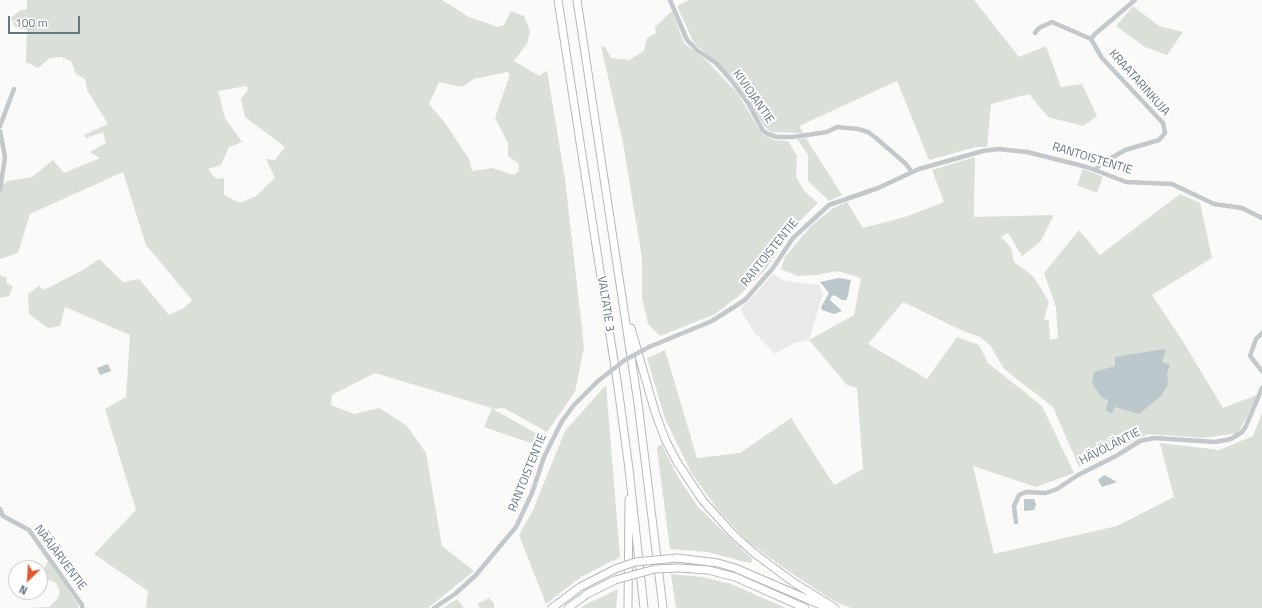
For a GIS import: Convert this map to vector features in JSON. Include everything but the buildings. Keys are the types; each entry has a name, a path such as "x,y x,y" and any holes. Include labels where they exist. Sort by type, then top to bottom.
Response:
{"highway":[{"name":"VALTATIE 3","path":"558,0 629,469 644,608"},
{"name":"VALTATIE 3","path":"577,0 624,303 651,500 663,608"},
{"path":"624,303 655,412 665,439 677,462 691,483 711,510 743,544 777,570 835,608"},
{"path":"628,608 629,469"},
{"path":"552,608 580,587 616,569 635,562 677,558 718,563 735,568 828,608"},
{"path":"568,608 587,594 615,580 655,568 708,570 734,577 805,608"}],"street":[{"name":"KIVIOJANTIE","path":"670,0 687,40 698,51 716,63 748,103 763,131 777,137 793,137 827,132 837,127 858,129 868,132 876,138 906,164 912,172"},
{"path":"1035,33 1040,28 1052,22 1092,39 1094,34 1135,0"},
{"name":"KRAATARINKUJA","path":"1092,39 1102,58 1162,123 1165,132 1156,142 1125,150 1100,165 1095,170"},
{"path":"0,126 14,89"},
{"path":"0,131 5,157 0,190"},
{"name":"RANTOISTENTIE","path":"434,608 455,594 475,576 516,527 532,493 544,457 562,421 574,405 598,381 620,364 649,348 712,321 745,300 773,268 792,238 829,205 878,188 912,172 953,159 983,151 998,149 1040,154 1066,160 1126,182 1172,184 1214,204 1242,208 1262,218"},
{"path":"1262,333 1251,348 1250,356 1262,371"},
{"name":"HÄVÖLÄNTIE","path":"1016,522 1014,506 1019,495 1026,492 1046,493 1057,489 1078,475 1116,456 1140,441 1154,438 1215,442 1231,439 1242,432 1246,426 1262,388"},
{"name":"NÄÄJÄRVENTIE","path":"0,509 3,516 29,530 82,605 82,608"}],"shaded area":[{"path":"27,0 442,0 469,17 498,27 504,25 511,11 524,16 530,31 527,44 514,61 539,76 547,71 565,179 584,347 575,392 547,432 504,408 493,409 546,439 531,475 534,444 484,427 492,408 375,373 332,395 331,405 354,414 379,408 406,425 426,453 442,546 474,571 428,608 146,608 148,591 94,554 136,510 105,409 126,397 130,335 65,307 60,326 48,328 29,314 28,294 39,286 44,290 83,270 99,259 123,282 139,279 169,315 184,308 192,300 146,245 123,172 30,214 18,253 0,259 0,186 8,181 32,177 53,160 64,173 100,158 90,152 106,143 103,132 86,138 84,135 108,124 87,90 85,79 76,74 71,61 61,57 50,58 38,68 26,62 27,30 15,27 11,18 19,11 27,9","holes":["507,72 510,74 495,118 508,143 508,156 519,164 518,172 514,175 492,168 472,171 469,159 445,123 429,104 439,82 462,87 474,79","246,86 248,90 241,99 245,117 285,147 275,160 266,159 275,178 256,196 240,203 224,195 224,178 216,179 208,169 221,165 229,147 242,142 225,118 218,91"]},
{"path":"689,0 974,0 1019,57 1046,46 1061,87 1082,84 1097,116 1083,126 1048,117 1029,94 991,104 987,147 976,147 929,160 897,81 799,126 803,133 771,132 764,126 733,78 694,43 677,6"},
{"path":"1133,6 1159,26 1183,32 1167,55 1145,47 1116,26"},
{"path":"672,11 684,43 708,62 738,94 762,134 774,140 788,141 797,156 796,176 804,191 818,203 791,230 766,269 740,295 715,314 660,336 648,324 642,297 642,258 623,143 601,46 605,47 611,58 629,60 644,51 647,38 656,33 655,27"},
{"path":"806,138 842,195 829,201 808,181 808,155 797,139"},
{"path":"975,157 974,217 1054,215 1041,241 1022,256 1008,233 1001,237 1011,248 1014,262 1034,277 1049,302 1044,319 1049,321 1050,340 1058,338 1056,307 1044,273 1079,230 1100,255 1180,194 1200,203 1212,258 1152,295 1182,340 1223,408 1259,394 1238,433 1203,438 1148,434 1079,467 1053,407 1004,369 990,345 980,337 961,330 903,302 868,344 927,379 957,337 979,345 988,363 1042,406 1074,473 1036,487 973,466 994,554 1117,526 1174,497 1160,443 1219,450 1253,436 1262,413 1262,608 851,608 834,601 791,573 748,542 718,510 692,474 665,419 647,358 665,350 697,458 740,453 791,418 834,485 863,469 857,388 847,385 809,340 854,315 861,278 837,271 817,275 797,276 781,269 785,257 811,226 832,209 847,202 863,228 905,217 944,202 932,170","holes":["1116,366 1120,408 1115,407 1102,398 1095,386 1098,372"]},
{"path":"1083,169 1103,177 1097,193 1077,185"},
{"path":"773,274 785,281 819,285 823,293 809,340 794,343 775,354 754,332 740,309 754,296"},
{"path":"0,275 7,278 6,283 13,286 9,296 0,298"},
{"path":"839,278 851,280 846,300 842,300 834,295 831,297 830,300 842,311 834,314 822,310 821,307 829,293 820,282"},
{"path":"1164,349 1166,351 1162,362 1170,365 1167,373 1168,384 1161,396 1139,414 1115,407 1112,413 1108,412 1106,409 1108,401 1102,398 1092,383 1094,372 1115,366 1115,357"},
{"path":"108,364 111,371 100,375 97,368"},
{"path":"606,385 620,557 581,577 546,604 519,535 533,510 565,431"},
{"path":"659,445 662,445 678,477 698,507 752,559 752,562 749,563 708,552 670,549 657,449"},
{"path":"1104,475 1117,482 1102,487 1098,480"},
{"path":"1024,499 1034,499 1036,505 1034,510 1024,511"},
{"path":"48,561 78,604 78,608 26,608 49,607 58,598 60,592 56,583 48,580"},
{"path":"671,574 702,577 731,584 786,608 676,608"},
{"path":"618,589 616,608 581,608 583,606"},
{"path":"489,598 494,603 494,608 480,608 477,604"},
{"path":"457,599 464,608 443,608"}]}
